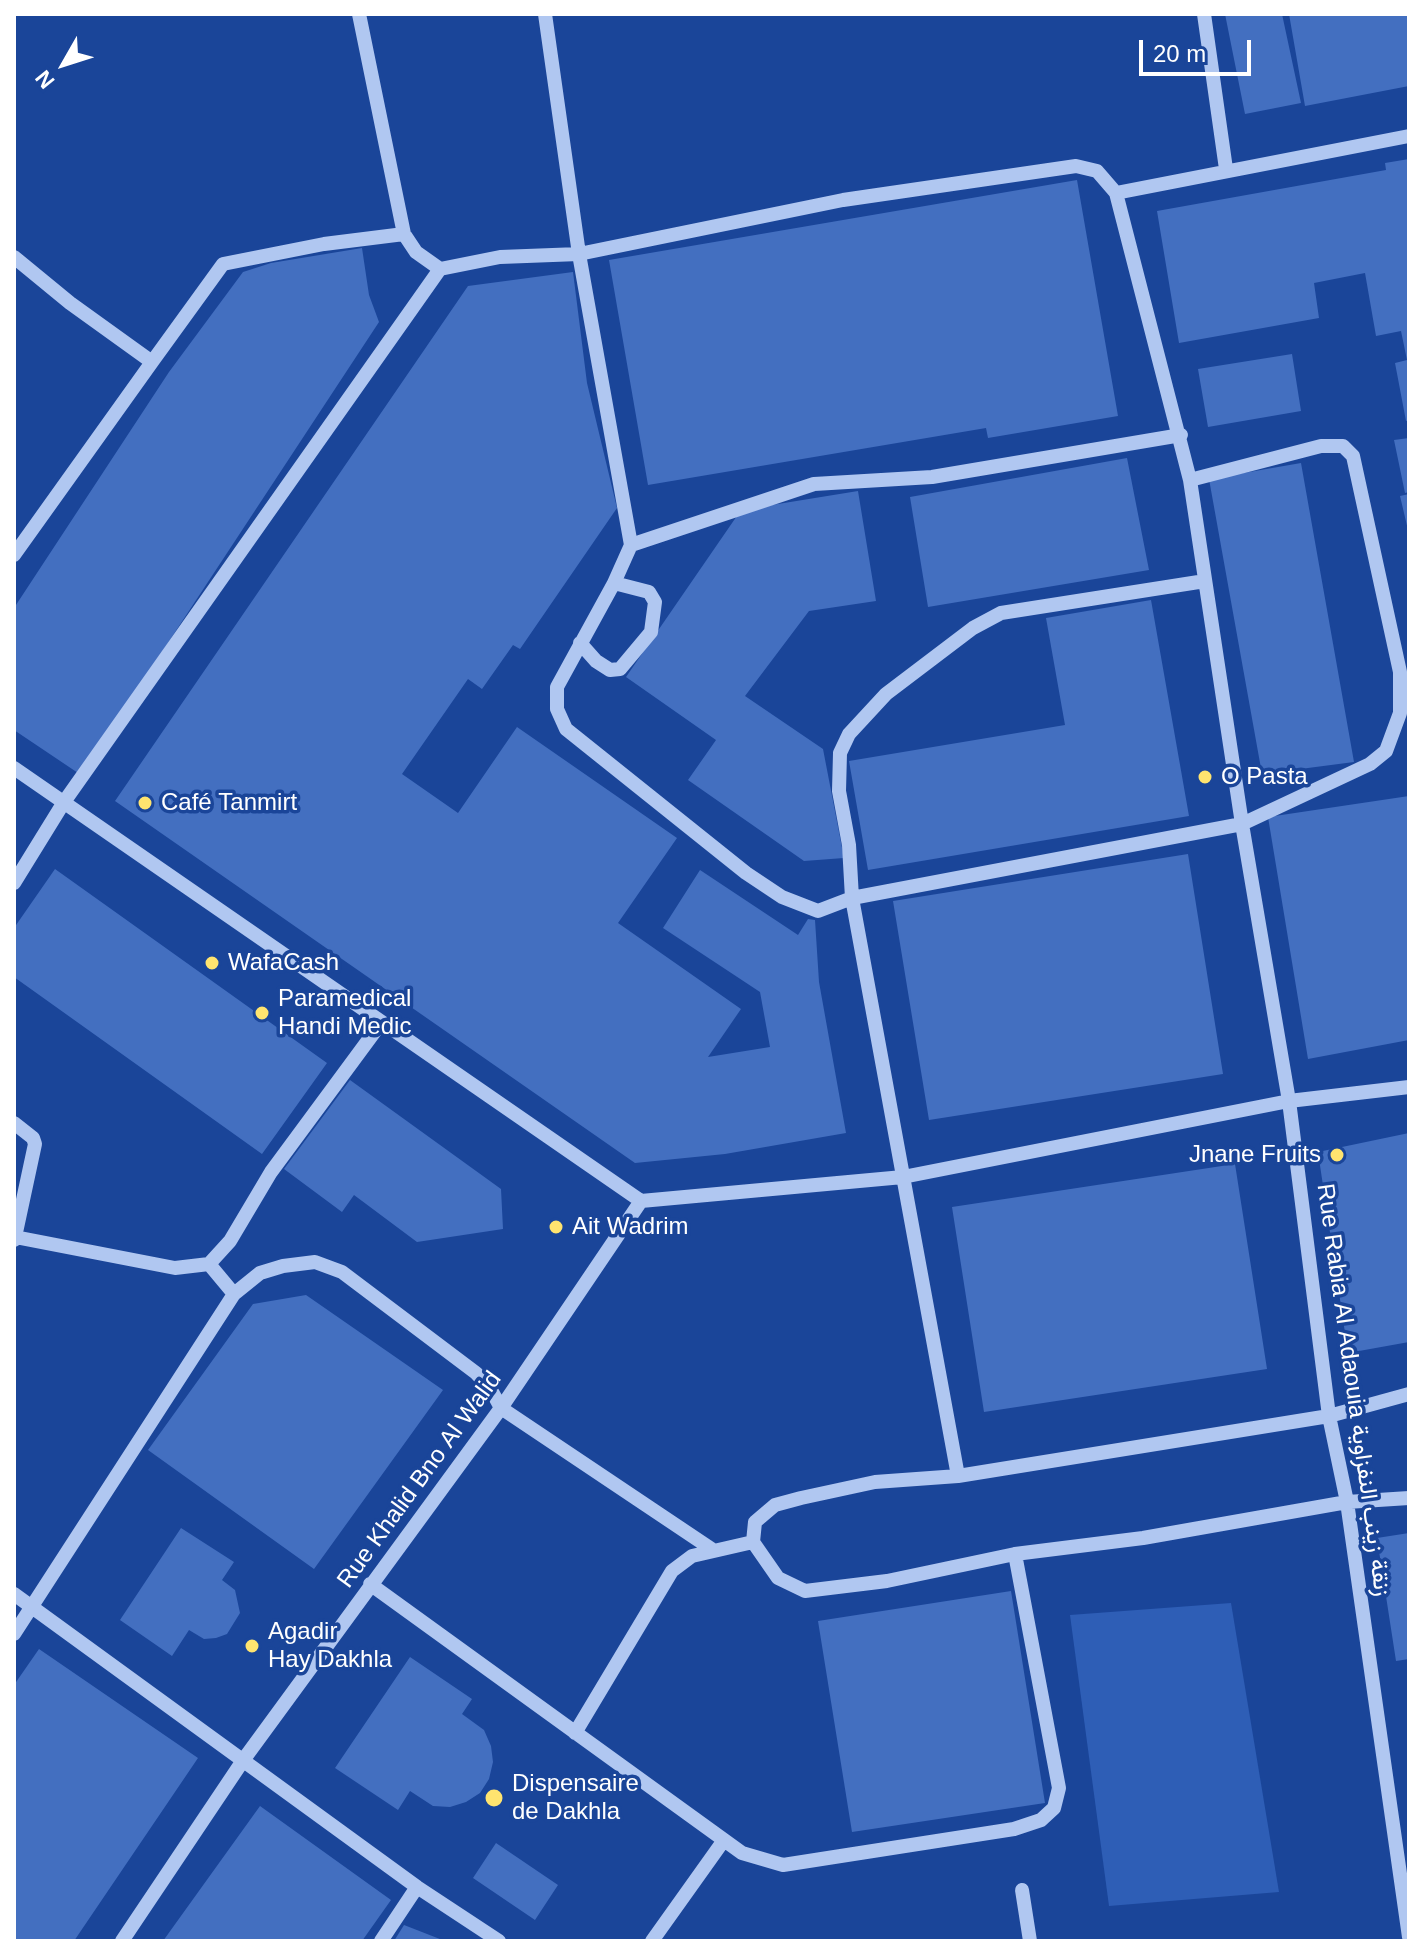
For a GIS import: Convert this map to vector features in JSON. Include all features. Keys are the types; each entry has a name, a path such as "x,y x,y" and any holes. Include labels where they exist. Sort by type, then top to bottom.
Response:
{"street":[{"path":"359,14 404,234 416,252 440,269"},
{"path":"545,14 579,254 631,545 614,583 557,687 557,709 566,729 746,873 782,897 818,911 852,898 1242,824 1370,764 1386,751 1400,713 1400,672 1353,456 1343,446 1321,446 1190,480"},
{"path":"1204,14 1226,169"},
{"path":"14,883 64,802 440,269 500,257 579,254 843,200 1076,166 1097,171 1116,193 1226,169 1409,136"},
{"name":"Rue Rabia Al Adaouia زنقة زينب النفزاوية","path":"1116,193 1181,435 1190,480 1242,824 1289,1101 1329,1416 1347,1502 1409,1937"},
{"path":"14,555 223,264 324,244 404,234"},
{"path":"14,257 79,310 152,362"},
{"path":"631,545 814,484 932,477 1181,435"},
{"path":"958,1476 852,898 849,845 839,791 840,753 849,734 886,694 973,628 1001,613 1205,581"},
{"path":"580,643 596,661 610,670 620,669 651,632 655,602 649,592 614,583"},
{"path":"14,768 641,1201 903,1177 1289,1101 1409,1087"},
{"path":"14,1123 33,1138 35,1144 14,1238 160,1266 194,1268 209,1264 225,1248 252,1209 271,1172 381,1023"},
{"name":"Rue Khalid Bno Al Walid","path":"122,1941 244,1759 501,1408 641,1201"},
{"path":"14,1634 234,1294 260,1273 315,1262 342,1272 476,1373 490,1388 501,1408 713,1550"},
{"path":"209,1264 234,1294"},
{"path":"1409,1394 1329,1416 958,1476 875,1482 775,1505 755,1522 753,1542 778,1578 805,1591 887,1581 1015,1554 1143,1538 1347,1502 1409,1498"},
{"path":"575,1733 668,1576 692,1556 753,1542"},
{"path":"370,1584 742,1853 783,1865 1014,1829 1041,1820 1054,1808 1059,1788 1015,1554"},
{"path":"14,1594 417,1887 499,1941"},
{"path":"652,1941 724,1840"},
{"path":"381,1941 417,1887"},
{"path":"1022,1890 1030,1941"}],"shaded area":[{"path":"1231,1603 1279,1892 1109,1906 1070,1615"}],"building":[{"path":"1225,14 1282,14 1301,103 1245,114"},
{"path":"1289,14 1409,14 1409,86 1305,106"},
{"path":"1409,159 1409,420 1406,421 1395,363 1407,360 1401,331 1376,336 1365,273 1314,283 1319,318 1179,343 1157,211 1386,170 1385,163"},
{"path":"1077,180 1118,416 988,438 986,428 648,485 609,260"},
{"path":"362,248 369,295 379,322 81,775 14,730 14,608 169,372 243,272 271,263"},
{"path":"573,272 587,383 617,508 520,649 513,645 482,689 468,679 402,774 458,813 517,727 677,838 618,923 741,1009 708,1057 770,1047 760,992 663,928 700,870 798,935 808,919 815,920 819,982 846,1133 725,1154 635,1163 115,801 468,286"},
{"path":"1292,354 1301,411 1208,427 1198,369"},
{"path":"1409,438 1409,492 1405,493 1394,440"},
{"path":"1127,458 1149,570 928,607 910,497"},
{"path":"1301,463 1354,762 1262,774 1209,479"},
{"path":"858,491 876,601 809,611 745,696 823,749 844,858 804,861 688,780 716,740 626,677 741,510"},
{"path":"1409,494 1409,530 1408,530 1400,496"},
{"path":"1151,600 1189,816 868,870 849,761 1065,725 1046,618"},
{"path":"1409,796 1409,1040 1308,1059 1268,817"},
{"path":"1188,854 1223,1074 929,1120 893,901"},
{"path":"55,869 327,1063 262,1154 14,977 14,928"},
{"path":"350,1080 501,1189 503,1229 417,1242 354,1195 342,1212 284,1169"},
{"path":"1409,1133 1409,1342 1348,1353 1318,1152"},
{"path":"1235,1164 1267,1369 984,1412 952,1207"},
{"path":"306,1295 443,1390 314,1569 148,1450 253,1304"},
{"path":"181,1528 234,1562 222,1580 235,1590 240,1613 227,1634 216,1638 204,1639 189,1630 172,1656 120,1620"},
{"path":"1409,1533 1409,1659 1396,1661 1377,1538"},
{"path":"1011,1591 1045,1803 852,1832 818,1621"},
{"path":"39,1649 198,1758 74,1941 14,1941 14,1685"},
{"path":"410,1657 472,1699 462,1714 484,1730 491,1746 493,1762 489,1779 480,1793 466,1802 450,1807 433,1806 410,1791 398,1810 335,1768"},
{"path":"260,1806 391,1900 362,1941 163,1941"},
{"path":"496,1843 558,1885 535,1920 473,1878"},
{"path":"404,1925 445,1941 394,1941"}],"place":[{"name":"O Pasta","path":"1205,777"},
{"name":"Café Tanmirt","path":"145,803"},
{"name":"WafaCash","path":"212,963"},
{"name":"Paramedical Handi Medic","path":"262,1013"},
{"name":"Jnane Fruits","path":"1337,1155"},
{"name":"Ait Wadrim","path":"556,1227"},
{"name":"Agadir Hay Dakhla","path":"252,1646"},
{"name":"Dispensaire de Dakhla","path":"494,1798"}]}
